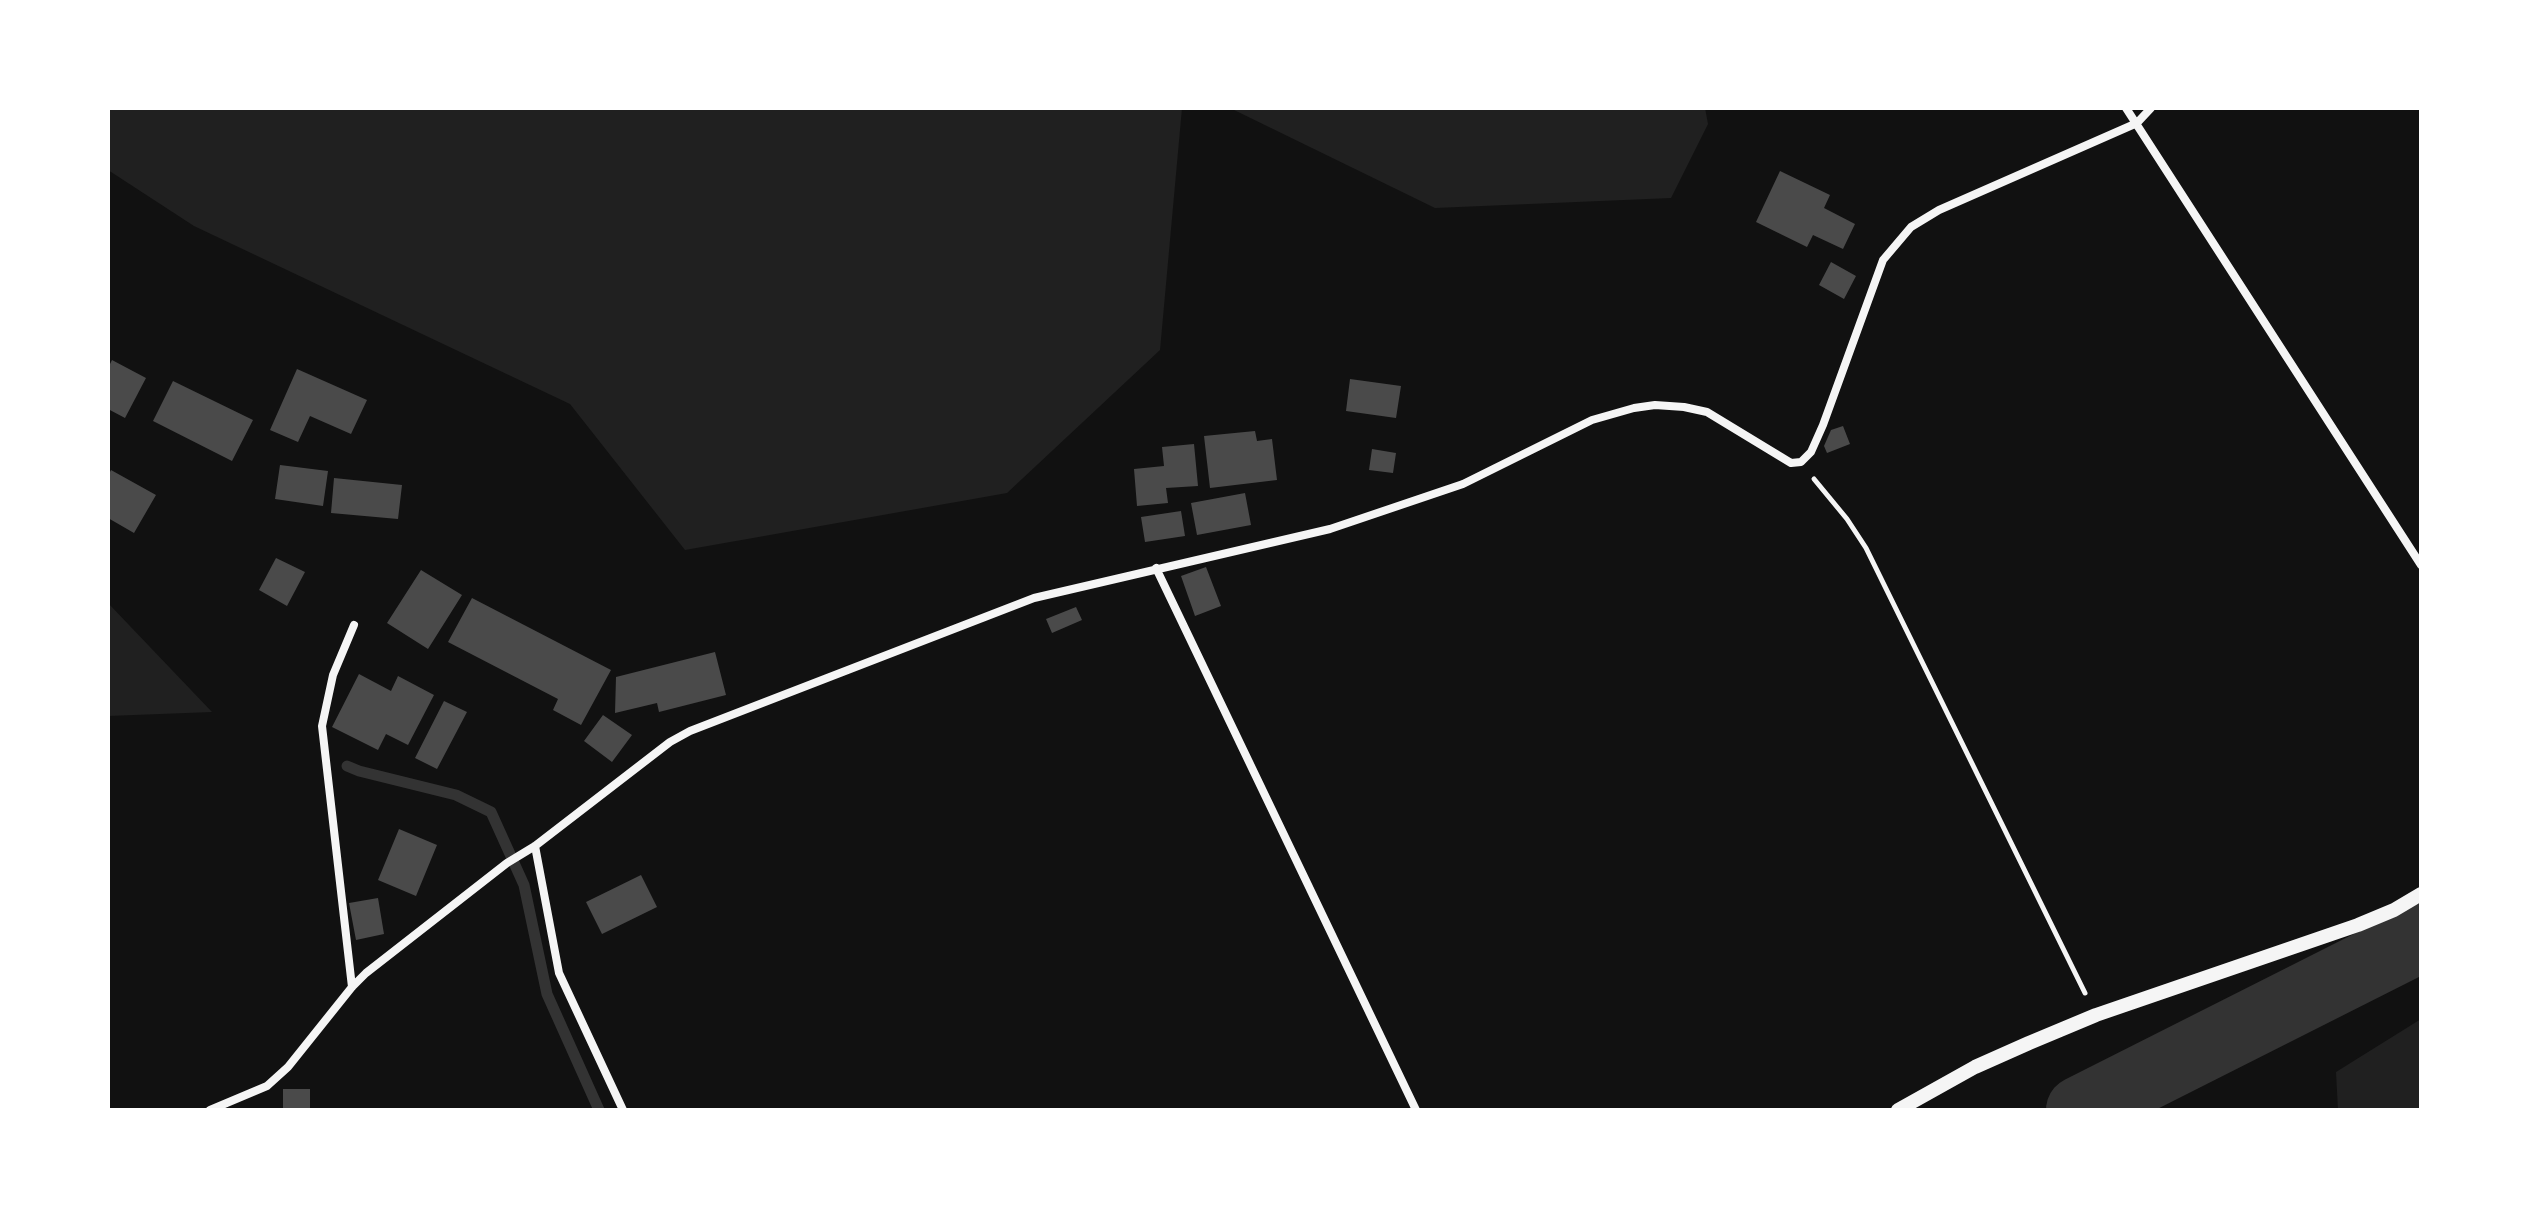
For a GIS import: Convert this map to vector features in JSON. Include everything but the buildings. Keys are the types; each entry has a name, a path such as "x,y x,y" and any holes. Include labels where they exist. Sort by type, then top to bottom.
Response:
{"street":[{"path":"2126,108 2421,565"},
{"path":"210,1110 267,1086 288,1067 352,987 507,863 535,846 670,742 690,731 1034,598 1330,529 1463,484 1592,420 1634,408 1655,405 1707,412 1791,463 1801,462 1811,452 1823,425 1883,260 1911,227 1939,210 2137,123 2151,108"},
{"path":"1156,568 1416,1110"},
{"path":"352,987 322,726 333,675 354,625"},
{"path":"535,846 559,973 623,1110"},
{"path":"1898,1110 1975,1067 2096,1015 2358,925 2394,910 2421,894"}],"path":[{"path":"1801,462 1866,548 2096,1015"}],"shaded area":[{"path":"108,108 1182,108 1160,350 1007,493 685,550 570,404 194,226 108,170"},
{"path":"1230,108 1705,108 1708,124 1671,198 1435,208"},
{"path":"108,603 212,712 108,716"},
{"path":"2421,1019 2421,1110 2338,1110 2336,1072"}],"waterway":[{"path":"347,766 456,795 491,812 524,885 547,994 599,1110"},
{"path":"2080,1110 2421,938"}]}
